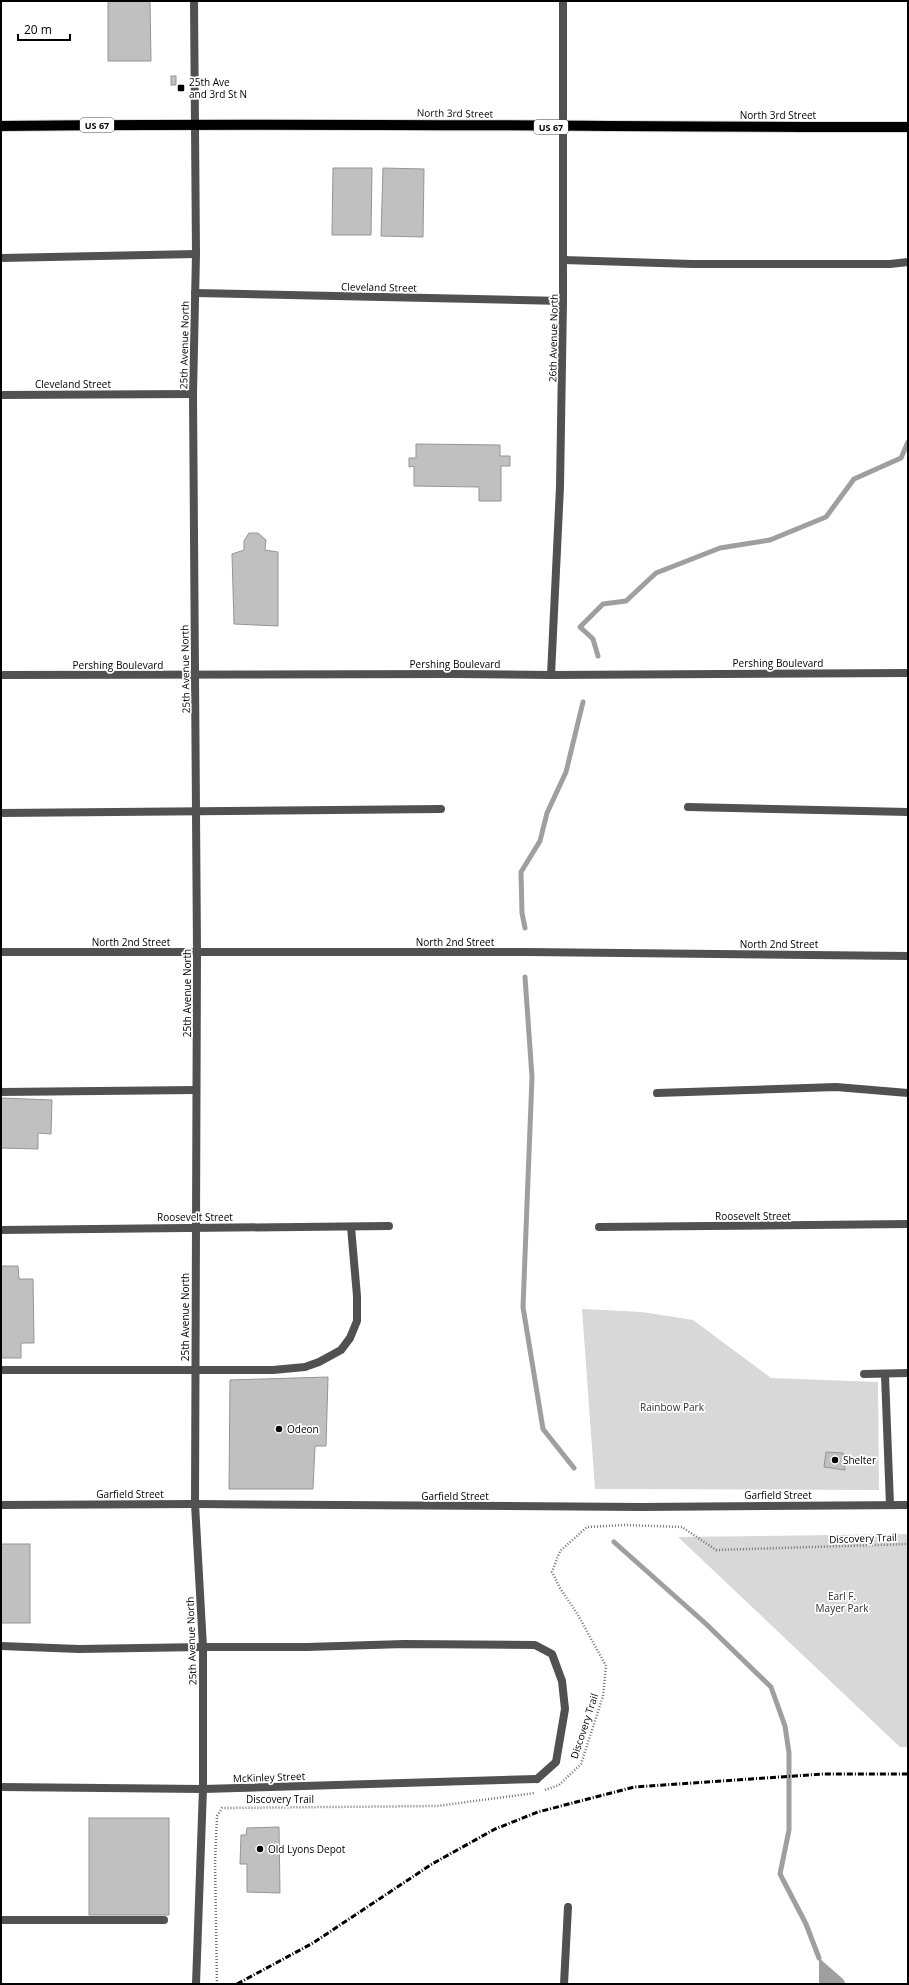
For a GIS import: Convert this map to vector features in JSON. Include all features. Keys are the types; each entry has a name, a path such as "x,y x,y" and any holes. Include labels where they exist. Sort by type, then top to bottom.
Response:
{"main road":[{"name":"North 3rd Street","path":"1,126 194,124 563,127 908,127"}],"street":[{"name":"25th Avenue North","path":"194,1 196,254 194,394 195,674 197,812 195,1504 203,1647 203,1789 196,1984"},
{"name":"26th Avenue North","path":"551,675 560,487 564,260 564,1"},
{"path":"1,258 196,254"},
{"path":"564,260 771,265 890,264 908,262"},
{"name":"Cleveland Street","path":"195,293 563,300"},
{"name":"Cleveland Street","path":"1,394 194,394"},
{"name":"Pershing Boulevard","path":"1,675 551,675 908,673"},
{"path":"688,807 908,812"},
{"path":"1,813 440,809"},
{"name":"North 2nd Street","path":"1,952 908,956"},
{"path":"657,1093 836,1088 908,1094"},
{"path":"1,1092 196,1090"},
{"name":"Roosevelt Street","path":"599,1227 908,1224"},
{"name":"Roosevelt Street","path":"1,1230 390,1226"},
{"path":"1,1370 273,1370 305,1368 341,1350 350,1338 357,1321 356,1275 351,1227"},
{"path":"864,1374 908,1374"},
{"path":"885,1375 890,1505"},
{"name":"Garfield Street","path":"1,1505 195,1504 619,1507 908,1505"},
{"name":"McKinley Street","path":"1,1787 203,1789 537,1779 556,1762 565,1709 562,1681 552,1654 535,1645 203,1647"},
{"path":"1,1646 79,1649 203,1647"},
{"path":"564,1984 568,1907"},
{"path":"1,1920 164,1920"}],"path":[{"name":"Discovery Trail","path":"217,1984 215,1854 217,1816 222,1808 437,1806 481,1801 535,1793 559,1785 581,1764 603,1696 606,1666 552,1572 560,1551 587,1527 625,1525 682,1527 716,1550 908,1544"}],"green space":[{"name":"Rainbow Park","path":"582,1309 642,1312 693,1320 771,1378 878,1382 879,1490 595,1489"},
{"name":"Earl F. Mayer Park","path":"908,1534 908,1747 900,1747 678,1537"}],"shaded area":[{"path":"819,1958 843,1979 846,1984 819,1984"}],"building":[{"path":"108,1 150,1 151,61 108,61"},
{"path":"171,76 176,76 176,85 171,85"},
{"path":"333,168 372,168 371,235 332,235"},
{"path":"383,168 424,169 423,237 381,236"},
{"path":"416,444 500,445 500,456 510,456 510,466 501,466 501,501 479,501 479,487 414,486 414,466 409,467 409,458 416,458"},
{"path":"249,533 258,533 266,540 265,550 278,552 278,626 234,624 232,554 244,550 244,541"},
{"path":"1,1098 52,1100 51,1134 38,1133 38,1149 1,1148"},
{"path":"1,1266 18,1266 19,1279 33,1279 34,1343 21,1343 21,1358 1,1358"},
{"name":"Odeon","path":"328,1377 326,1446 315,1446 313,1489 229,1489 230,1380"},
{"name":"Shelter","path":"826,1452 843,1453 845,1470 824,1467"},
{"path":"1,1544 30,1544 30,1623 1,1623"},
{"path":"89,1818 169,1818 169,1915 89,1915"},
{"name":"Old Lyons Depot","path":"279,1827 280,1893 247,1892 247,1864 240,1864 241,1835 246,1835 247,1828"}],"waterway":[{"path":"598,656 593,639 580,627 603,604 626,601 656,573 720,548 770,540 826,517 854,479 901,458 908,442"},
{"path":"525,928 522,913 521,872 540,841 547,813 566,772 583,702"},
{"path":"525,977 532,1077 523,1307 543,1429 574,1468"},
{"path":"614,1542 705,1623 771,1687 785,1726 789,1753 789,1830 780,1874 806,1924 819,1958"}],"railway":[{"path":"237,1984 313,1943 432,1864 495,1829 538,1812 634,1787 823,1774 908,1774"}],"place":[{"name":"25th Ave and 3rd St N","path":"181,88"},
{"name":"Odeon","path":"279,1429"},
{"name":"Shelter","path":"835,1460"},
{"name":"Old Lyons Depot","path":"260,1849"}]}
